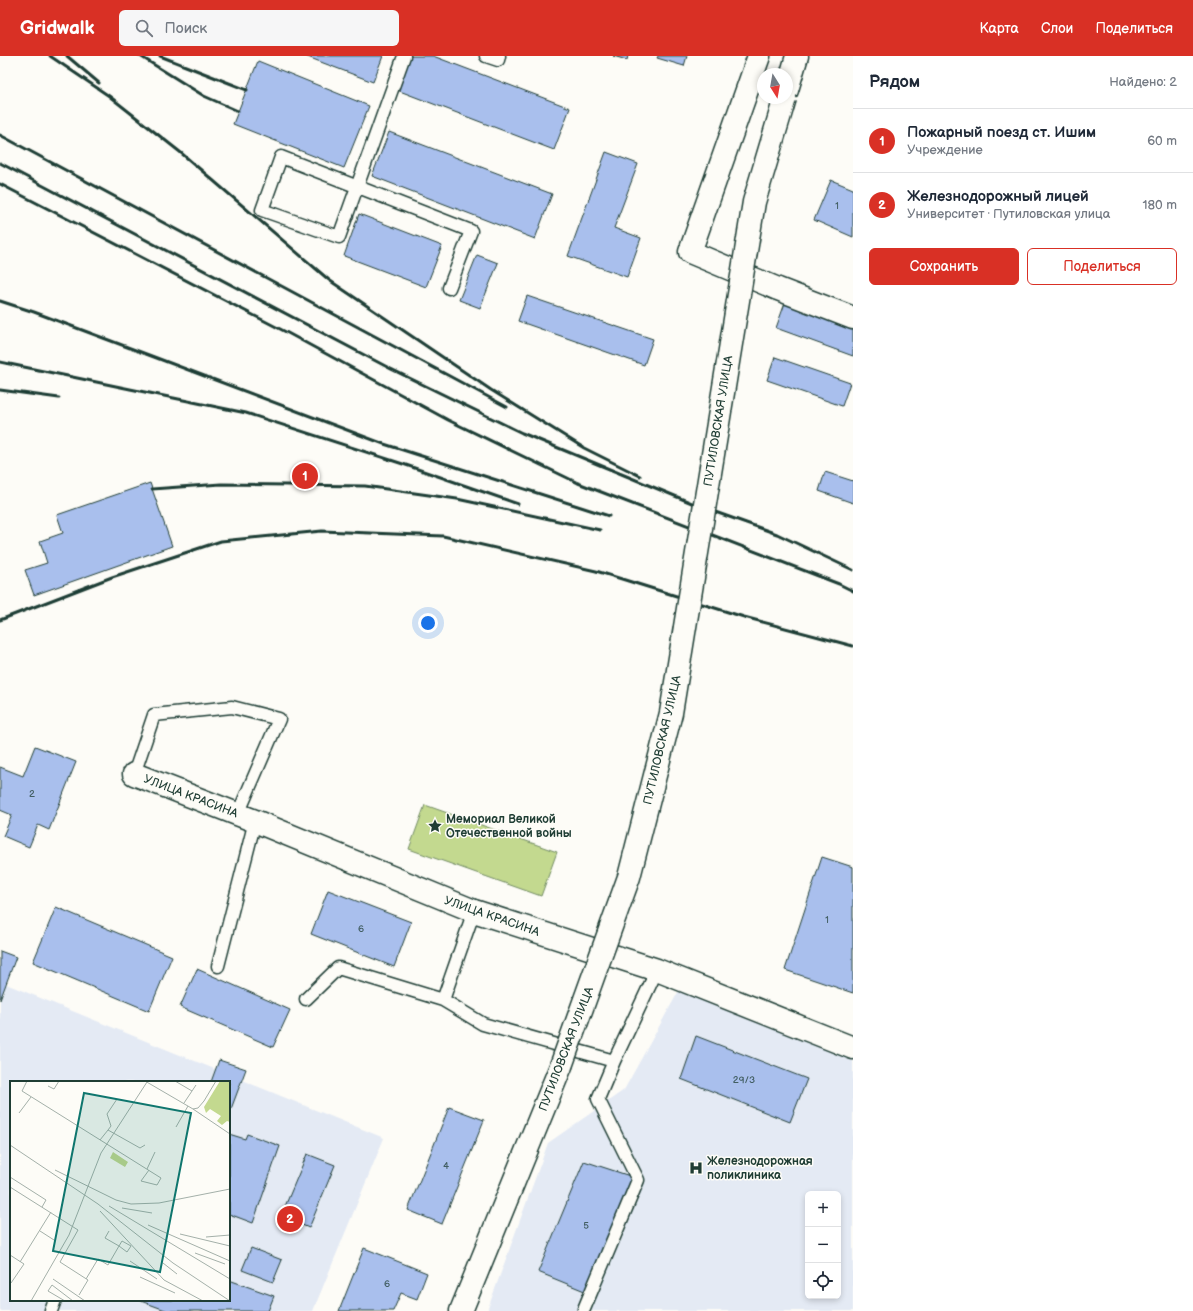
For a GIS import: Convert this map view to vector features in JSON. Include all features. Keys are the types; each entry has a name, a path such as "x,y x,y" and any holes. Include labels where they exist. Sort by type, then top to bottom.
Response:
{"main road":[{"path":"759,56 690,252 778,289 853,318"},
{"path":"793,70 796,60"},
{"name":"ПУТИЛОВСКАЯ УЛИЦА","path":"461,1311 561,1066 629,877 671,713 754,202 783,104"},
{"name":"УЛИЦА КРАСИНА","path":"134,774 246,817 474,911 657,970 853,1048"}],"lane":[{"path":"404,56 357,188 339,237 262,210 281,157 357,188 471,231 449,288"},
{"path":"486,56 498,60 499,56"},
{"path":"134,774 154,715 232,707 279,718 246,817 218,966"},
{"path":"442,1000 474,911"},
{"path":"306,999 338,968 442,1000 483,1024 614,1062"},
{"path":"584,1309 638,1180 598,1099 657,970"},
{"path":"51,1311 55,1301"}],"shaded area":[{"path":"6,984 384,1138 313,1311 0,1311 0,999"},
{"name":"Железнодорожная поликлиника","path":"682,985 853,1050 853,1311 487,1311 548,1143 624,1090"}],"green space":[{"path":"425,805 557,852 541,896 409,849"}],"building":[{"path":"305,56 383,56 373,82"},
{"path":"411,56 433,56 570,108 554,150 397,90"},
{"path":"613,56 628,56 627,60"},
{"path":"658,56 687,56 684,66 657,58"},
{"path":"258,61 369,106 344,168 233,124"},
{"path":"389,132 552,194 535,239 372,176"},
{"path":"606,152 638,164 614,228 641,238 627,277 568,256"},
{"path":"831,180 853,189 853,237 814,220"},
{"path":"359,214 442,246 426,287 344,256"},
{"path":"477,255 498,263 480,308 459,300"},
{"path":"527,296 653,339 644,365 518,321"},
{"path":"785,303 853,327 853,356 776,328"},
{"path":"775,357 850,383 842,406 767,380"},
{"path":"825,472 853,481 853,503 819,491"},
{"path":"150,483 172,546 34,595 25,570 47,563 40,541 63,533 57,515"},
{"path":"35,746 76,762 49,830 38,825 29,847 3,836 12,815 0,810 0,767 23,776"},
{"path":"822,857 853,867 853,993 785,970"},
{"path":"328,890 411,922 394,967 311,934"},
{"path":"56,907 172,956 149,1011 33,962"},
{"path":"0,951 16,957 0,1000"},
{"path":"197,969 290,1010 273,1047 180,1007"},
{"path":"696,1036 807,1079 790,1122 681,1079"},
{"path":"219,1060 246,1069 231,1109 230,1081 211,1081"},
{"path":"449,1107 484,1120 442,1224 408,1210"},
{"path":"230,1134 245,1139 247,1134 280,1146 253,1223 230,1214"},
{"path":"307,1154 335,1165 309,1228 281,1216"},
{"path":"584,1161 633,1177 587,1292 538,1272"},
{"path":"251,1248 282,1260 273,1282 242,1270"},
{"path":"364,1248 427,1273 417,1299 401,1293 393,1311 339,1311"},
{"path":"230,1280 274,1296 268,1311 168,1311 141,1301 230,1301"}],"railway":[{"path":"50,56 109,96 180,152 329,280 491,390 584,448 640,476"},
{"path":"67,56 99,83"},
{"path":"140,56 204,96 238,111"},
{"path":"160,56 247,90"},
{"path":"0,135 507,407"},
{"path":"0,163 391,369 522,433 704,508 777,534 853,570"},
{"path":"0,184 284,331 448,420 578,483 839,584 853,591"},
{"path":"0,301 34,312 384,444 609,516"},
{"path":"0,362 246,413 403,464 518,504"},
{"path":"0,390 59,398"},
{"path":"152,489 221,484 365,486 457,499 600,530"},
{"path":"0,620 112,577 221,541 322,531 443,536 596,571 744,617 853,646"}],"place":[{"name":"Пожарный поезд ст. Ишим","path":"305,476"},
{"name":"Мемориал Великой Отечественной войны","path":"435,826"},
{"name":"Железнодорожная поликлиника","path":"696,1168"},
{"name":"Железнодорожный лицей","path":"290,1219"}]}
